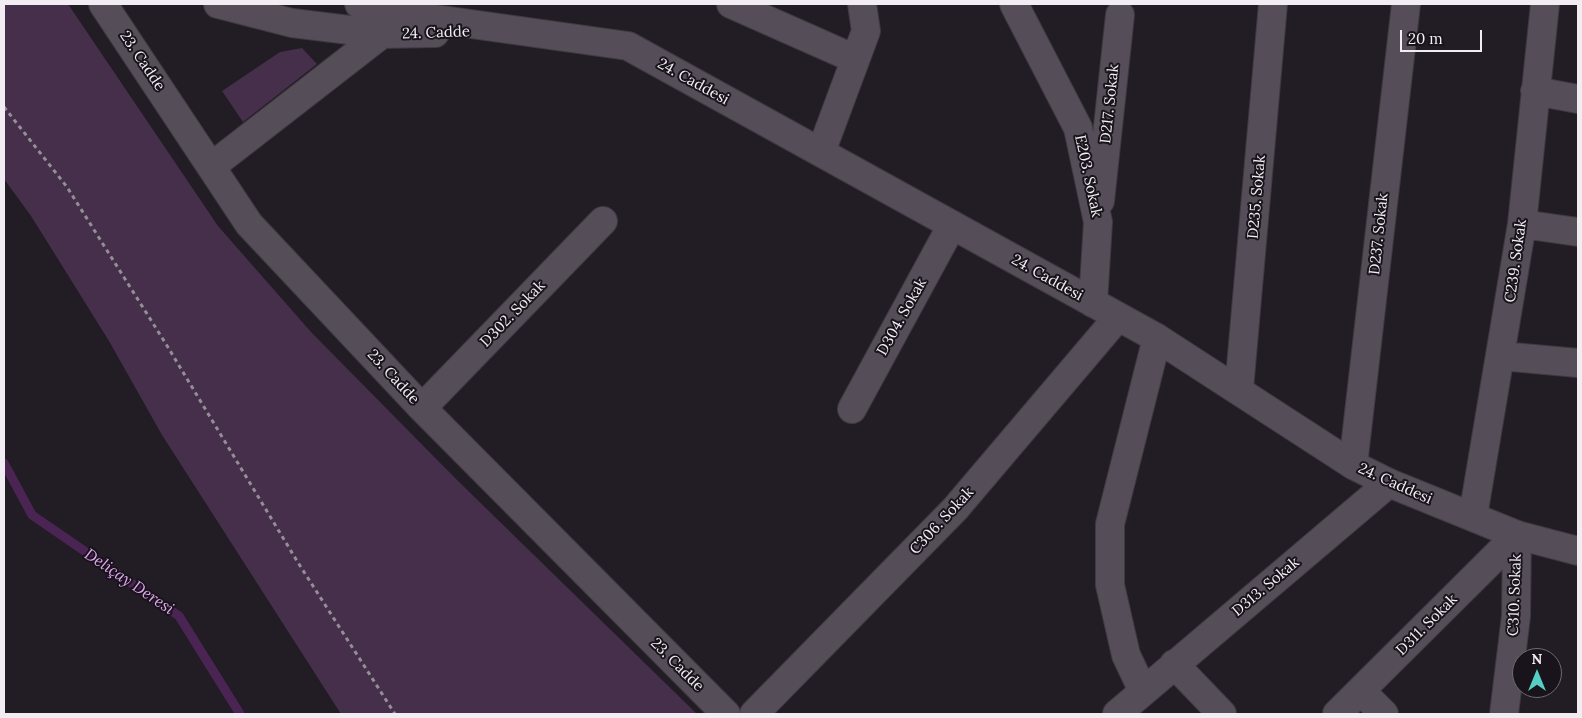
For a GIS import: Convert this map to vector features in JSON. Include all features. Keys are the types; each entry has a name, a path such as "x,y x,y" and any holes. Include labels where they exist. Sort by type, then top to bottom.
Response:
{"street":[{"name":"23. Cadde","path":"103,4 249,224 422,408 726,714"},
{"name":"24. Cadde","path":"218,4 292,23 384,23 507,30"},
{"name":"24. Cadde","path":"359,4 384,23"},
{"path":"731,4 855,59"},
{"path":"821,152 866,31 862,4"},
{"name":"E203. Sokak","path":"1014,4 1078,128 1098,222 1093,303"},
{"name":"D235. Sokak","path":"1239,389 1273,4"},
{"name":"D237. Sokak","path":"1353,465 1406,4"},
{"name":"C239. Sokak","path":"1473,516 1502,356 1522,224 1545,4"},
{"name":"D217. Sokak","path":"1098,222 1120,15"},
{"path":"212,166 384,23"},
{"name":"24. Caddesi","path":"507,30 628,46 1157,338 1239,389 1353,465 1389,483 1517,535 1578,551"},
{"path":"1535,91 1578,99"},
{"name":"D302. Sokak","path":"422,408 603,221"},
{"path":"1522,224 1578,232"},
{"name":"D304. Sokak","path":"852,409 952,225"},
{"name":"C306. Sokak","path":"754,714 955,509 1118,317"},
{"path":"1143,691 1126,655 1110,585 1110,524 1157,338"},
{"path":"1502,356 1578,364"},
{"name":"D313. Sokak","path":"1117,714 1389,483"},
{"name":"D311. Sokak","path":"1337,714 1517,535"},
{"name":"C310. Sokak","path":"1504,714 1516,616 1517,535"},
{"path":"1174,664 1222,714"},
{"path":"1361,691 1384,714"}],"path":[{"path":"4,108 67,187 161,336 297,561 395,714"}],"shaded area":[{"path":"4,4 68,4 218,226 311,332 456,479 697,714 341,714 162,435 109,341 31,216 4,179"},
{"path":"302,48 317,64 243,122 222,91 280,52"}],"waterway":[{"name":"Deliçay Deresi","path":"4,463 32,515 179,616 240,714"}]}
